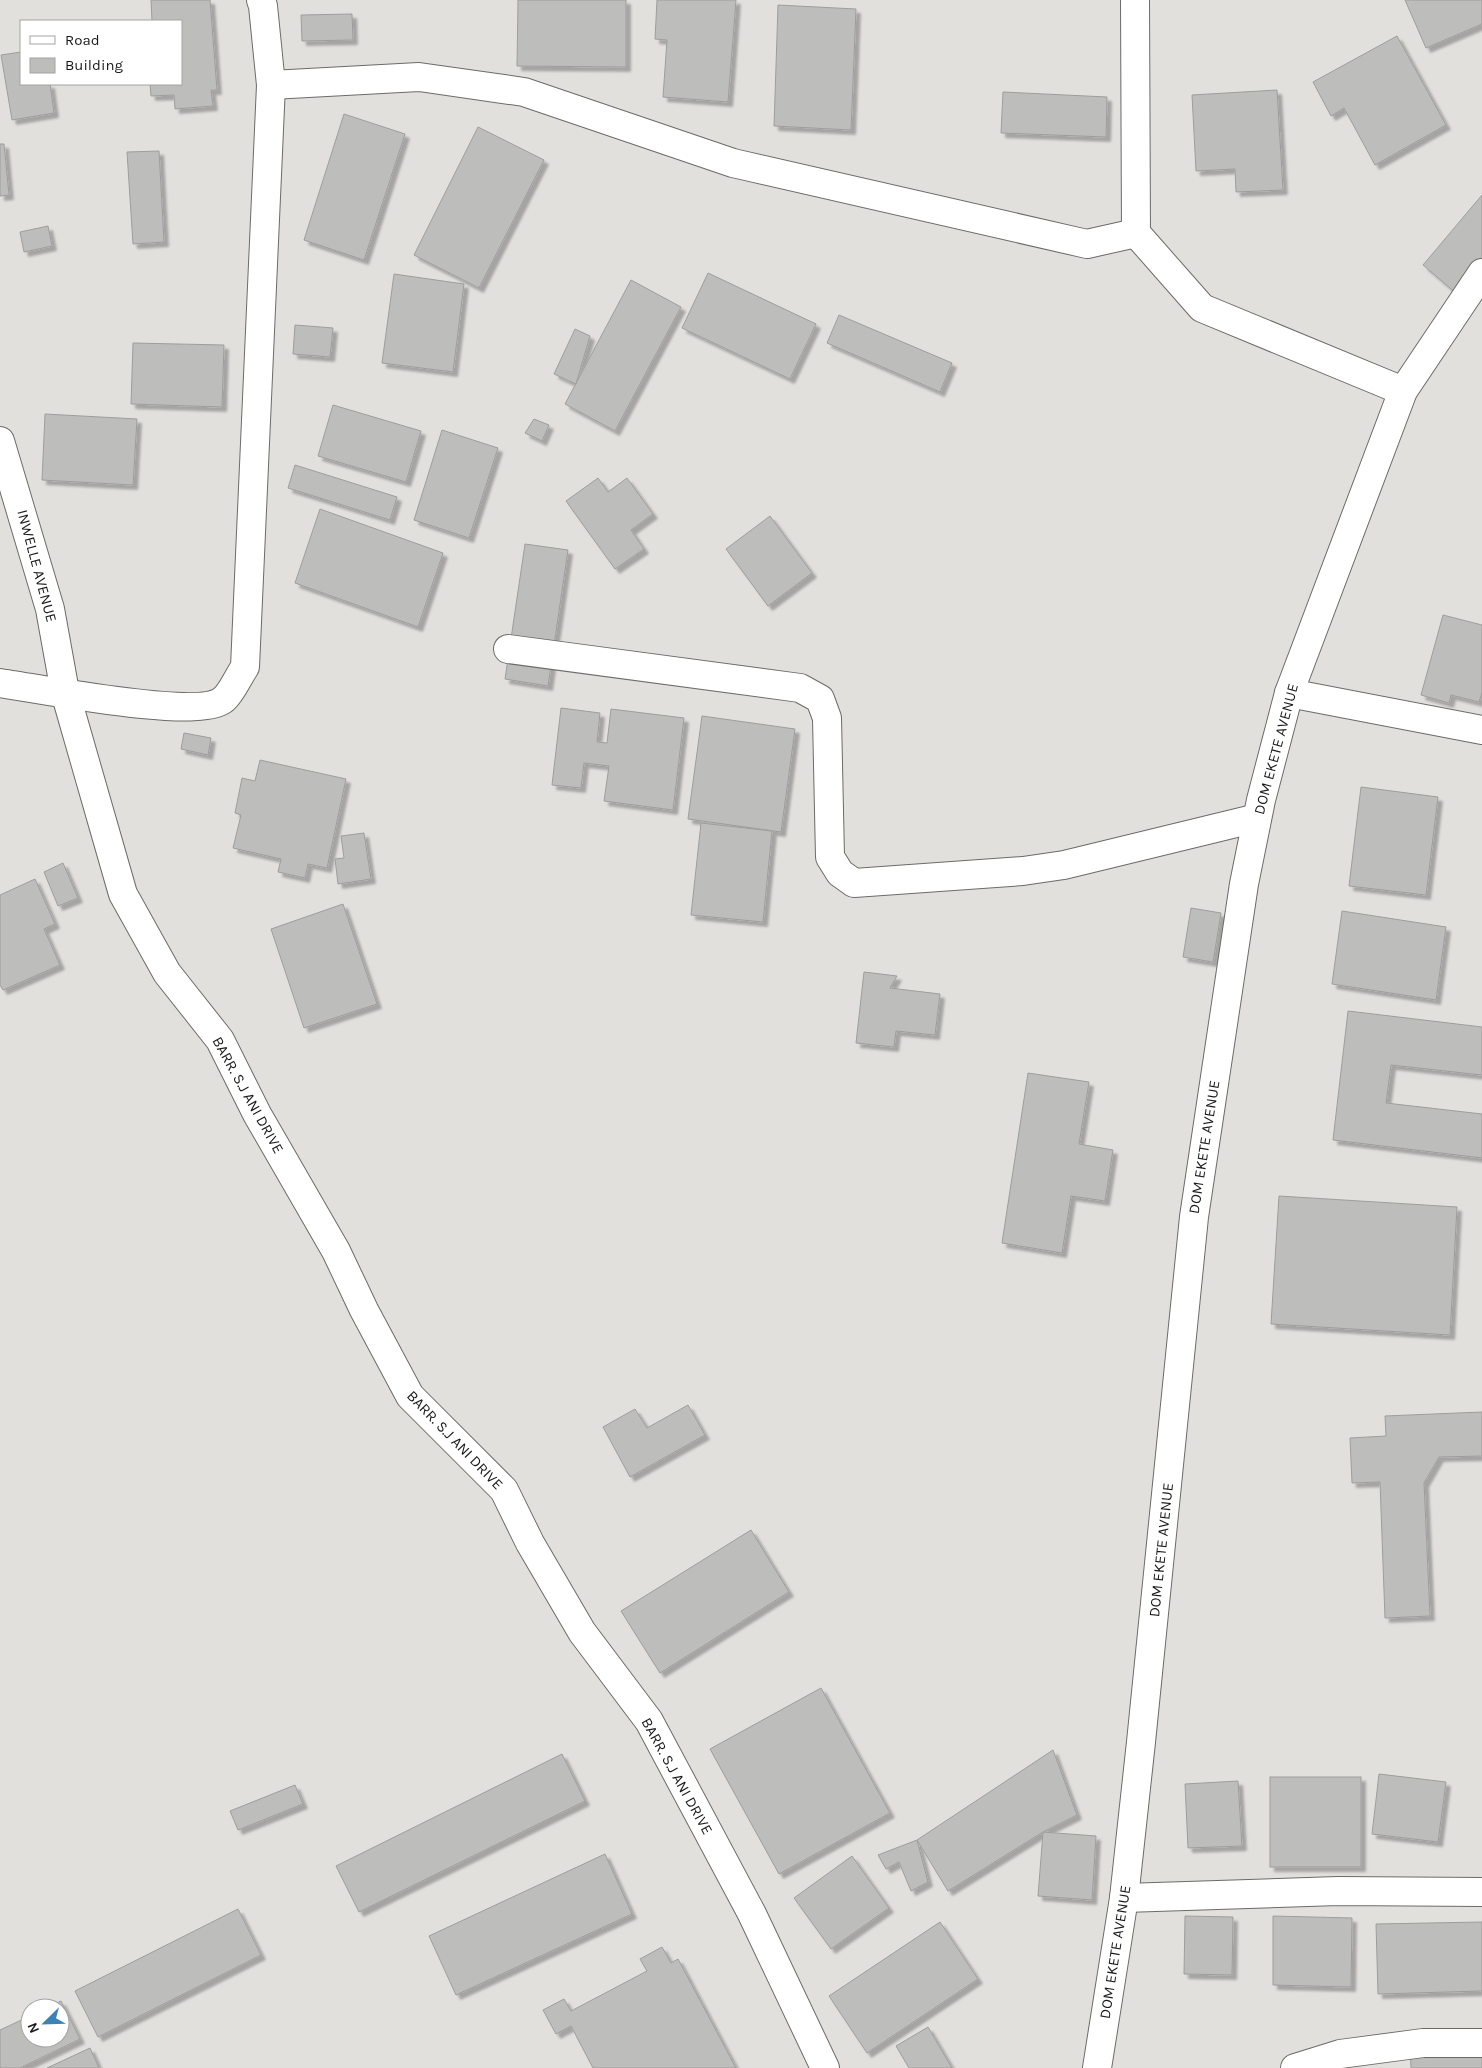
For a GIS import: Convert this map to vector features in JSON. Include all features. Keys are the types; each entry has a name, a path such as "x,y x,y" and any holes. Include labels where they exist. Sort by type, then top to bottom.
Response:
{"street":[{"path":"0,683 127,703 201,707 223,700 245,667 271,86 261,0"},
{"path":"1135,0 1136,233 1202,308 1403,391"},
{"path":"271,86 419,77 524,92 733,163 1087,244 1136,233"},
{"name":"DOM EKETE AVENUE","path":"1097,2068 1124,1898 1142,1742 1194,1217 1244,884 1257,818 1289,693 1403,391 1482,272"},
{"name":"INWELLE AVENUE","path":"0,441 50,609 65,692"},
{"path":"508,649 800,688 820,699 827,718 830,857 840,873 854,883 1023,871 1064,865 1257,818"},
{"name":"BARR. S.J ANI DRIVE","path":"65,692 123,894 167,973 220,1040 258,1114 336,1251 394,1370 410,1396 504,1490 530,1543 582,1632 649,1721 752,1914 825,2068"},
{"path":"1289,693 1482,730"},
{"path":"1124,1898 1338,1891 1482,1892"},
{"path":"1295,2068 1340,2054 1423,2043 1482,2043"}],"building":[{"path":"151,0 210,0 217,90 211,90 213,106 175,109 174,95 151,96 150,85 182,85 182,20 152,20"},
{"path":"518,0 626,0 626,67 517,66"},
{"path":"657,0 736,0 728,102 663,97 667,40 655,39"},
{"path":"1405,0 1482,0 1482,24 1426,48"},
{"path":"778,5 856,9 851,130 774,126"},
{"path":"352,14 353,40 302,41 301,15"},
{"path":"1397,36 1446,125 1375,165 1344,108 1331,116 1313,82"},
{"path":"20,52 20,85 50,85 54,113 12,120 1,55"},
{"path":"1277,90 1283,190 1236,192 1235,169 1196,171 1192,95"},
{"path":"1003,92 1107,97 1106,137 1001,133"},
{"path":"344,114 405,134 364,260 304,240"},
{"path":"478,127 544,160 479,288 414,255"},
{"path":"0,144 4,144 9,195 0,196"},
{"path":"159,151 164,242 133,244 127,152"},
{"path":"1482,195 1482,264 1457,294 1423,265"},
{"path":"48,226 52,246 24,252 20,232"},
{"path":"708,273 816,324 790,379 682,328"},
{"path":"394,274 464,284 453,372 382,363"},
{"path":"631,280 681,307 615,431 565,404"},
{"path":"839,315 952,363 940,392 827,343"},
{"path":"295,325 333,328 330,357 293,354"},
{"path":"575,329 590,336 576,384 554,374"},
{"path":"133,343 224,345 222,407 131,404"},
{"path":"333,405 421,431 406,482 318,456"},
{"path":"45,414 137,419 133,485 42,480"},
{"path":"534,419 549,425 542,441 525,433"},
{"path":"442,430 498,448 469,538 414,520"},
{"path":"295,465 397,497 390,520 288,488"},
{"path":"598,478 608,492 627,478 653,514 631,530 644,549 615,569 566,501"},
{"path":"320,509 443,553 418,627 295,583"},
{"path":"770,516 812,573 768,606 726,549"},
{"path":"525,544 568,550 548,686 505,679"},
{"path":"1443,615 1482,625 1482,692 1479,702 1451,695 1449,703 1421,695"},
{"path":"561,708 600,713 597,742 607,743 611,709 684,718 673,810 604,801 609,766 584,763 581,788 552,785"},
{"path":"702,716 795,729 781,832 688,819"},
{"path":"184,733 211,738 208,755 181,749"},
{"path":"260,760 346,779 327,868 308,864 305,878 278,872 281,859 233,848 241,815 235,813 242,778 255,781"},
{"path":"1361,787 1438,797 1426,895 1349,886"},
{"path":"701,823 772,831 763,922 691,915"},
{"path":"364,833 371,879 338,884 335,859 344,858 341,836"},
{"path":"63,863 78,898 58,906 44,872"},
{"path":"35,879 55,924 44,929 60,965 3,990 0,985 0,895"},
{"path":"343,904 377,1004 304,1028 271,929"},
{"path":"1191,908 1221,913 1213,962 1183,957"},
{"path":"1342,911 1446,927 1436,1000 1332,984"},
{"path":"864,972 897,976 890,988 940,994 935,1035 896,1031 894,1047 856,1043"},
{"path":"1348,1011 1482,1027 1482,1075 1391,1065 1386,1103 1482,1114 1482,1158 1333,1140"},
{"path":"1028,1073 1089,1082 1079,1144 1113,1150 1105,1201 1071,1196 1062,1253 1002,1243"},
{"path":"1279,1196 1457,1207 1450,1335 1271,1324"},
{"path":"688,1405 705,1435 630,1477 603,1427 635,1409 647,1428"},
{"path":"1482,1412 1482,1456 1439,1457 1424,1483 1430,1616 1385,1618 1380,1482 1352,1483 1350,1438 1386,1436 1385,1416"},
{"path":"751,1530 789,1592 660,1673 621,1611"},
{"path":"821,1688 890,1813 779,1874 710,1749"},
{"path":"1053,1750 1077,1815 1043,1832 948,1891 917,1840"},
{"path":"562,1754 585,1801 359,1912 336,1866"},
{"path":"1379,1774 1446,1782 1438,1842 1372,1834"},
{"path":"1270,1777 1361,1777 1361,1867 1270,1867"},
{"path":"1238,1781 1242,1846 1188,1848 1185,1784"},
{"path":"295,1785 303,1804 238,1830 230,1811"},
{"path":"1043,1832 1096,1836 1092,1900 1038,1896"},
{"path":"917,1840 928,1882 911,1891 899,1862 886,1869 878,1855"},
{"path":"605,1854 632,1914 456,1995 429,1936"},
{"path":"852,1856 889,1908 831,1949 794,1898"},
{"path":"238,1909 261,1955 98,2037 75,1991"},
{"path":"1185,1916 1233,1917 1232,1975 1184,1974"},
{"path":"1273,1916 1352,1918 1351,1987 1273,1985"},
{"path":"940,1922 978,1979 867,2053 829,1996"},
{"path":"1482,1922 1482,1991 1378,1994 1376,1924"},
{"path":"662,1947 671,1963 678,1959 736,2068 593,2068 571,2026 556,2034 543,2010 564,1999 571,2011 647,1971 640,1959"},
{"path":"70,2019 80,2039 70,2044"},
{"path":"20,2021 20,2048 61,2048 20,2068 0,2068 0,2030"},
{"path":"928,2027 952,2068 909,2068 896,2046"},
{"path":"1482,2043 1482,2068 1411,2068 1410,2045"},
{"path":"90,2048 99,2068 47,2068"}]}
